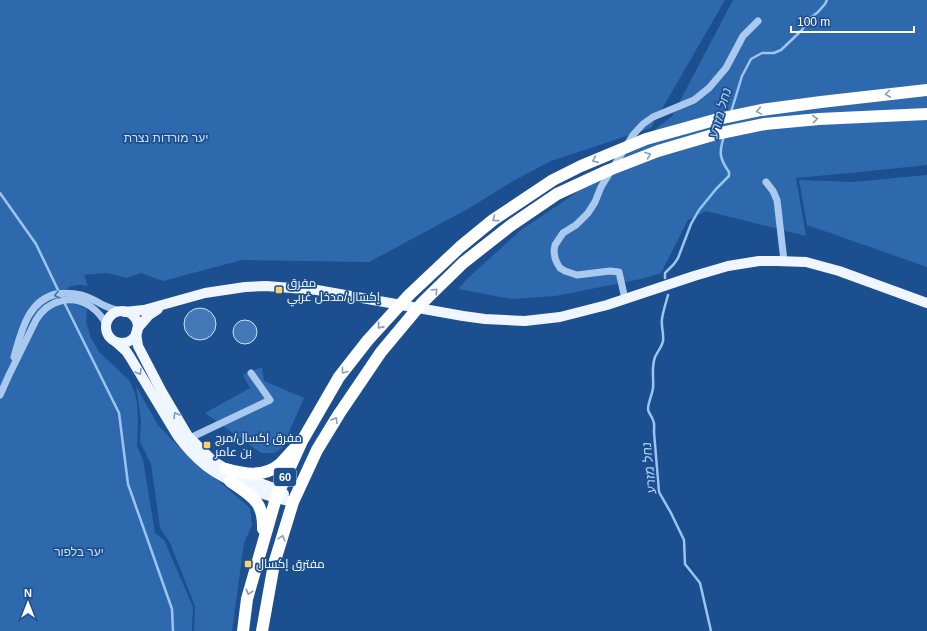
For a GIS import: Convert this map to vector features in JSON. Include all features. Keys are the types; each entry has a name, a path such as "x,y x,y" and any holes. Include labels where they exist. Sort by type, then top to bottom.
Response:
{"highway":[{"name":"60","path":"243,631 247,599 277,494 302,441 338,377 368,340 409,295 436,268 493,220 553,180 581,166 646,139 679,129 761,110 927,90"},
{"name":"60","path":"262,631 274,564 293,502 317,450 339,414 381,352 422,303 463,263 510,226 557,194 609,170 658,151 716,134 765,124 819,119 927,114"},
{"path":"226,469 248,474 263,473 272,470 280,464 302,441"},
{"path":"230,481 254,499 258,504 263,519 262,546"}],"main road":[{"path":"277,494 258,492 230,481 205,466 184,444 126,351 109,337 106,325 108,319 112,315 116,312 144,310 205,293 245,287 266,286 317,290 471,317 525,321 560,317 625,299 728,266 759,262 784,261 806,262 833,269 927,303"},
{"path":"116,342 122,343 132,339 136,331 149,315 171,302"},
{"path":"122,312 132,315 135,319 137,324 136,331 138,346 141,354 190,438 213,461 293,502"}],"street":[{"path":"625,299 619,272 610,271 578,275 565,271 560,268 555,258 555,245 563,234 576,225 588,213 595,202 601,187 632,135 653,117 694,100 709,88 726,68 743,36 758,21"},
{"path":"766,182 773,191 777,200 784,261"},
{"path":"9,374 24,324 32,309 41,301 53,295 64,293 74,294 87,297 122,312"},
{"path":"0,395 36,320 40,313 51,304 68,300 87,304 97,311 106,325"},
{"path":"190,438 270,400 251,373"}],"green space":[{"name":"יער מורדות נצרת","path":"0,0 725,0 651,128 551,161 515,180 466,210 369,262 242,260 163,281 141,273 126,278 107,273 84,275 88,286 78,285 70,287 55,296 87,309 86,322 91,338 99,352 129,380 135,393 138,424 137,446 143,460 155,533 164,540 193,607 192,631 0,631"},
{"path":"733,0 927,0 927,165 796,178 806,236 706,211 688,220 661,273 641,279 556,296 512,299 458,289 521,230 573,195 672,116"},
{"path":"927,175 927,267 807,225 799,180 853,182"},
{"path":"262,367 264,381 304,398 282,448 274,453 261,453 205,413 250,388 243,375"},
{"path":"136,386 158,425 178,446 250,508 252,525 244,543 232,631 194,631 195,606 170,543 160,528 151,464 140,442 141,419"}],"building":[{"path":"200,308 209,311 213,315 216,324 213,333 209,337 200,340 191,337 187,333 184,324 187,315 191,311"},
{"path":"245,320 254,323 257,332 254,341 245,344 236,341 233,332 236,323"}],"waterway":[{"name":"נחל מזרע","path":"731,112 742,76 751,59 762,53 774,53 781,50 802,30 809,19 818,12 827,0"},
{"name":"נחל מזרע","path":"665,278 665,273 678,258 691,224 699,210 729,176 729,172 723,163 721,155 721,146 724,136"},
{"path":"0,193 36,244 59,292"},
{"name":"נחל מזרע","path":"668,295 662,319 663,341 654,361 653,388 648,410 654,423 659,492 684,540 685,564 700,583 711,631"},
{"path":"64,302 119,413 128,484 172,609 173,631"}],"place":[{"name":"مفرق إكسال/مدخل غربي","path":"279,290"},
{"name":"مفرق إكسال/مرج بن عامر","path":"207,445"},
{"name":"مفترق إكسال","path":"248,564"}],"park label":[{"name":"יער בלפור","path":"79,552"}]}
